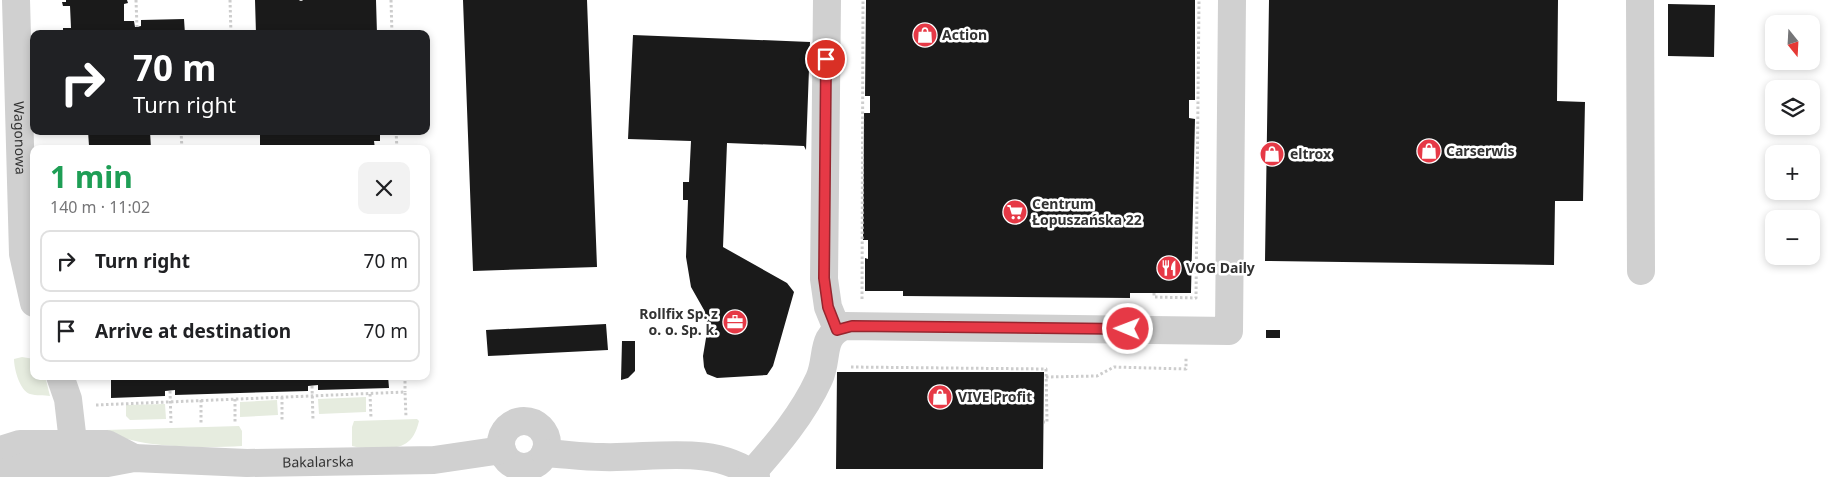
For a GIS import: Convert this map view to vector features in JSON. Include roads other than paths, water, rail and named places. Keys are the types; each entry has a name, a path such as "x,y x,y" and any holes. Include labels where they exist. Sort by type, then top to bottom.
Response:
{"street":[{"name":"Wagonowa","path":"16,0 23,254 30,285"},
{"path":"827,0 824,278 828,307 837,330"},
{"path":"754,475 783,437 810,396 820,376 828,341 837,330 852,326 1229,331 1232,0"},
{"path":"1640,0 1641,271"},
{"path":"61,380 68,399 73,442"},
{"name":"Bakalarska","path":"0,450 20,444 73,442 107,444 134,458"},
{"name":"Bakalarska","path":"0,474 25,467 86,467 134,458 247,463 434,460 523,462 602,457 712,457 732,462 754,475"}],"place":[{"name":"Action","path":"925,35"},
{"name":"Carserwis","path":"1429,151"},
{"name":"eltrox","path":"1272,154"},
{"name":"Centrum Łopuszańska 22","path":"1015,212"},
{"name":"VOG Daily","path":"1169,268"},
{"name":"Rollfix Sp. z o. o. Sp. k.","path":"735,322"},
{"name":"VIVE Profit","path":"940,397"}]}
